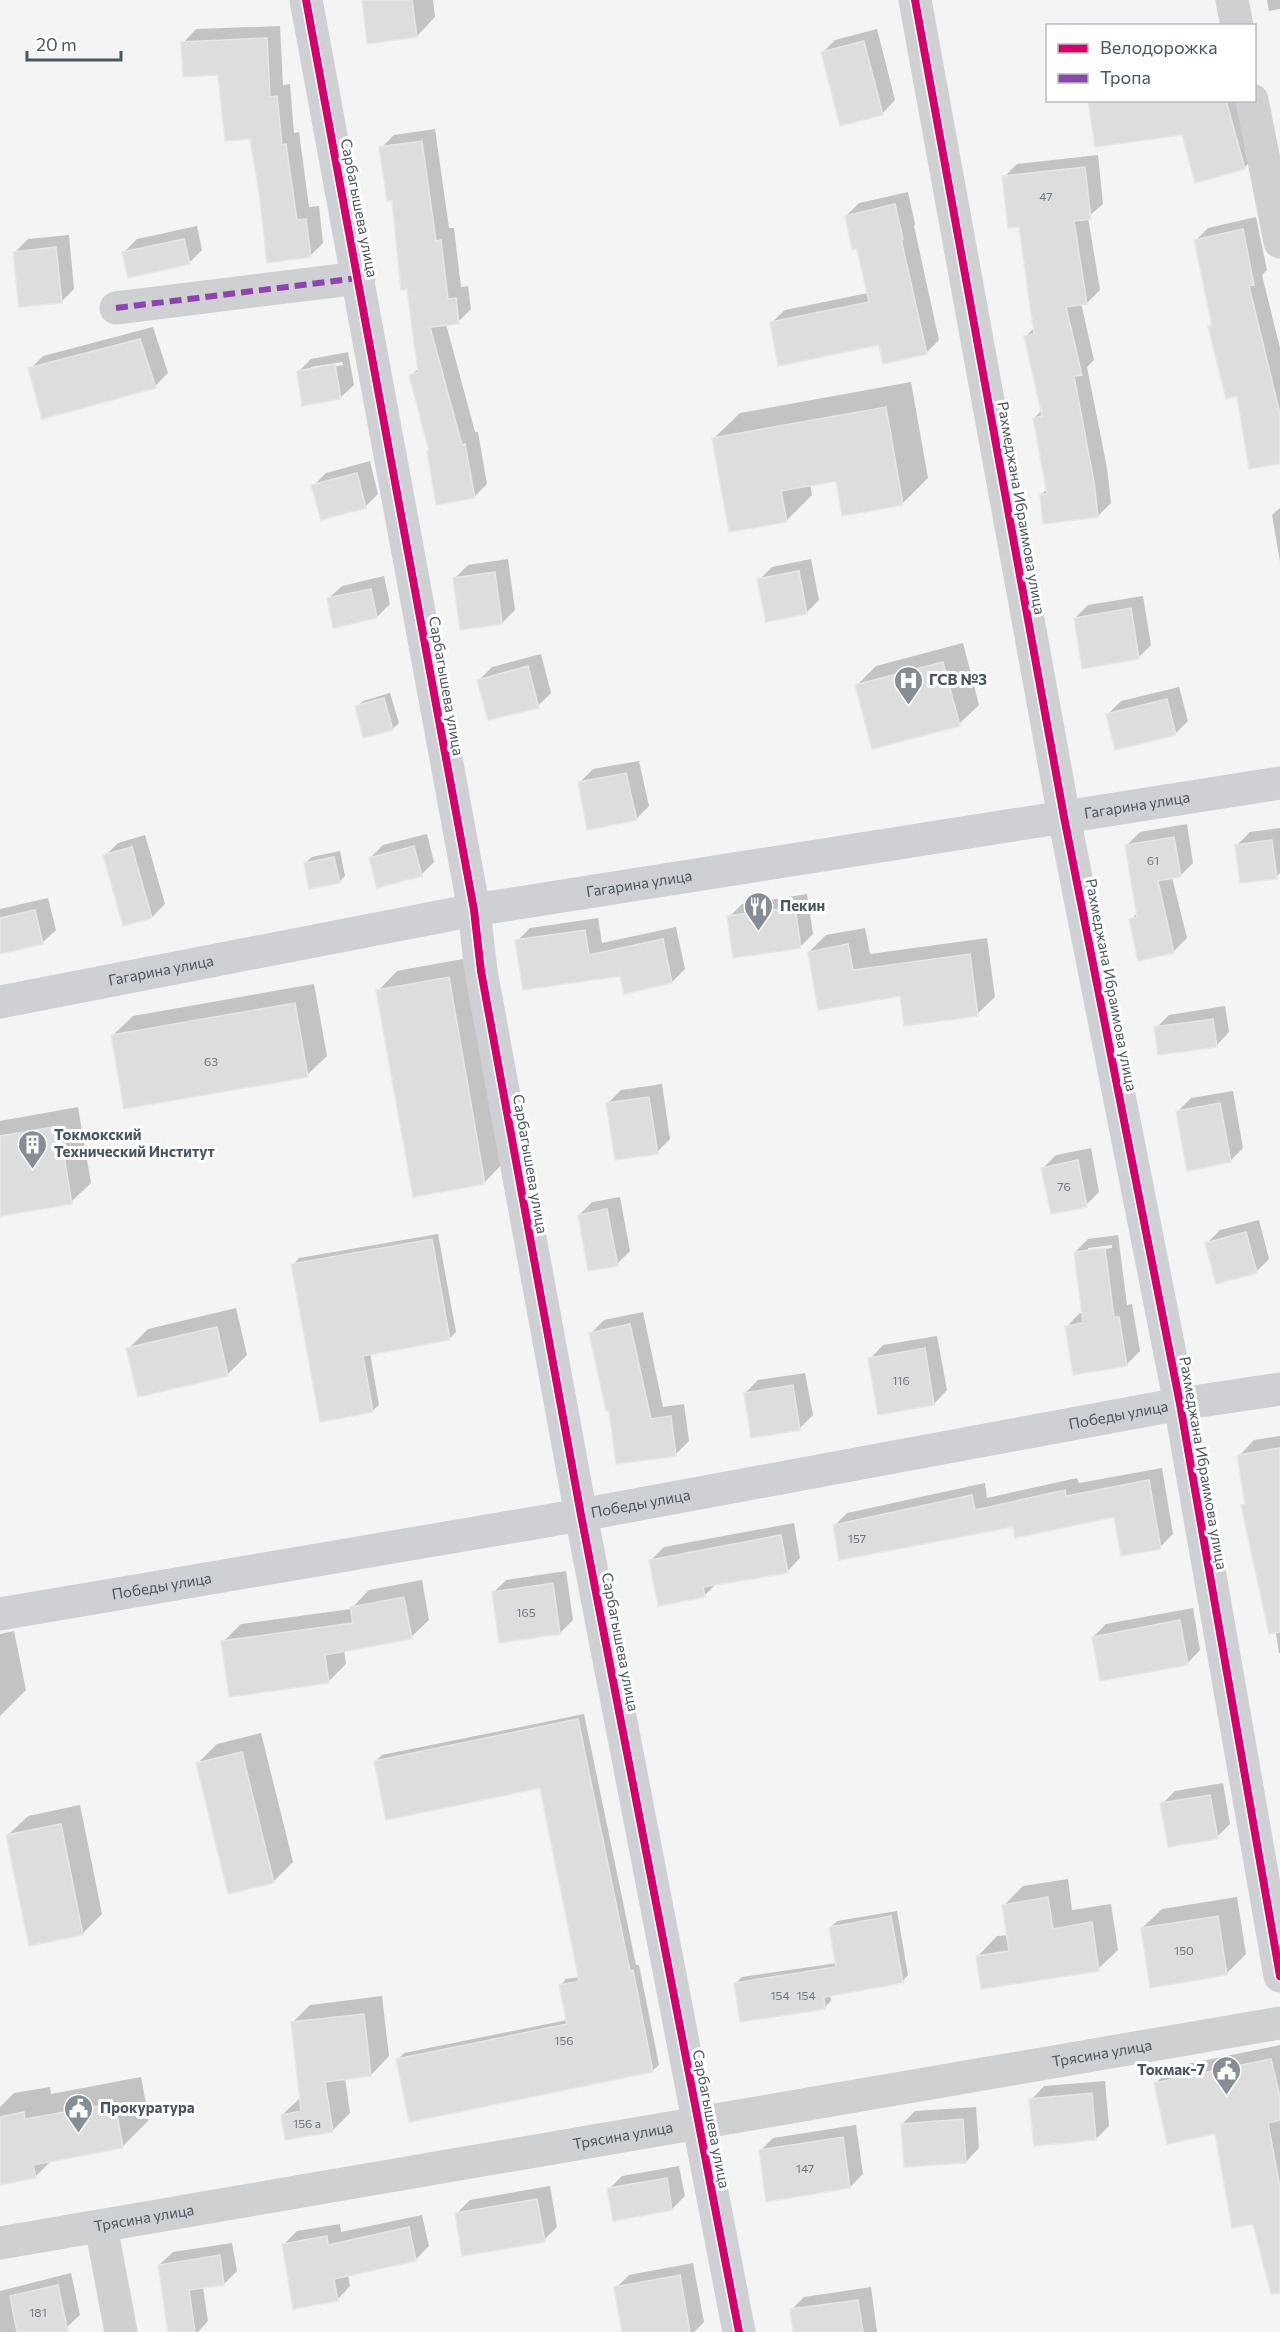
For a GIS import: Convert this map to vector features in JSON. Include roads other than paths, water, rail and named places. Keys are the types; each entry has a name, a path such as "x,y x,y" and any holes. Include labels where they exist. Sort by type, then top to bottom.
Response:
{"street":[{"name":"Сарбагышева улица","path":"306,0 474,910 481,971 581,1515 739,2332"},
{"name":"Рахмеджана Ибраимова улица","path":"915,0 1064,818 1180,1404 1280,1976"},
{"path":"1232,0 1237,24"},
{"path":"1252,102 1280,242"},
{"path":"116,308 359,279"},
{"name":"Гагарина улица","path":"0,1002 474,910 1280,783"},
{"name":"Победы улица","path":"0,1614 581,1515 1180,1404 1280,1389"},
{"name":"Трясина улица","path":"0,2243 1280,2023"},
{"path":"101,2226 122,2332"}],"place":[{"name":"ГСВ №3","path":"908,706"},
{"name":"Пекин","path":"759,932"},
{"name":"Токмокский Технический Институт","path":"33,1170"},
{"name":"Токмак-7","path":"1226,2096"},
{"name":"Прокуратура","path":"79,2134"}]}
